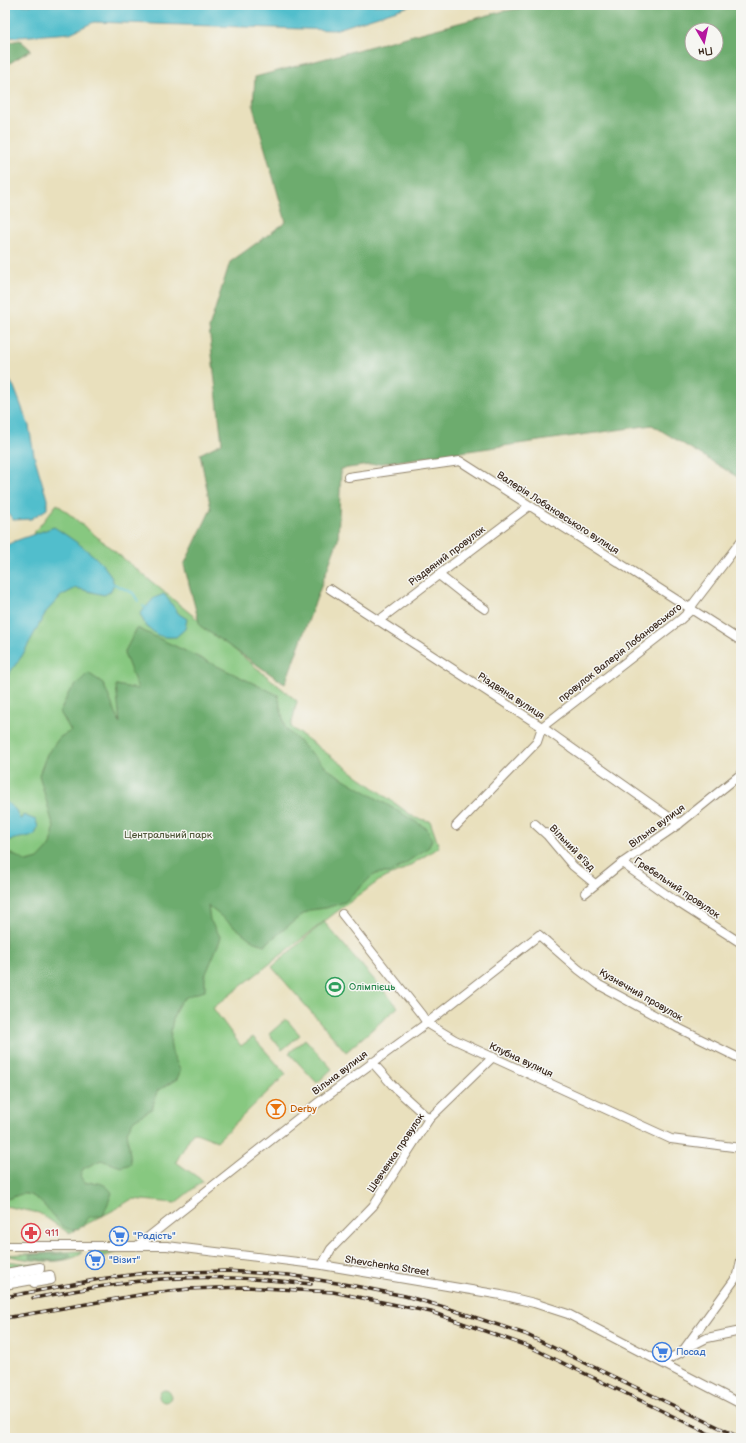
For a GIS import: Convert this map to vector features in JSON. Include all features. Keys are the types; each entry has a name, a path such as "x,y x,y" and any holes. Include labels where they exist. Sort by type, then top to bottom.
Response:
{"street":[{"name":"Валерія Лобановського вулиця","path":"348,477 460,461 691,610 741,640"},
{"name":"Різдвяний провулок","path":"378,621 529,506"},
{"name":"провулок Валерія Лобановського","path":"456,826 537,742 542,727 691,610 693,604 741,541"},
{"path":"438,575 462,594 485,609"},
{"name":"Різдвяна вулиця","path":"330,589 542,727 678,824"},
{"path":"738,777 741,785"},
{"name":"Вільна вулиця","path":"585,893 622,863 678,824 738,777"},
{"name":"Вільний в'їзд","path":"535,824 573,866 595,884"},
{"name":"Гребельний провулок","path":"622,863 674,900 741,943"},
{"name":"Клубна вулиця","path":"342,914 427,1023 455,1040 671,1139 741,1148"},
{"name":"Вільна вулиця","path":"137,1246 319,1102 427,1023 539,935"},
{"name":"Кузнечний провулок","path":"539,935 599,985 680,1029 741,1059"},
{"name":"Шевченка провулок","path":"322,1265 330,1249 373,1206 429,1119 493,1057"},
{"path":"372,1062 396,1089 429,1119"},
{"name":"Shevchenka Street","path":"5,1246 167,1246 322,1265 501,1295 534,1303 568,1314 741,1404"},
{"path":"662,1362 682,1352 738,1275 741,1260"},
{"path":"684,1349 707,1338 741,1332"}],"green space":[{"path":"545,5 741,5 741,479 652,425 341,469 338,540 285,684 200,626 184,565 211,509 200,454 222,443 209,328 230,262 286,222 253,107 255,77 504,11"},
{"path":"20,40 31,50 5,66 5,43"},
{"name":"Центральний парк","path":"57,504 297,701 291,727 415,818 430,821 439,847 401,871 380,880 213,1008 241,1046 253,1037 286,1074 217,1141 193,1132 176,1162 203,1181 175,1203 132,1199 69,1233 39,1213 5,1206 5,569"},
{"name":"Центральний парк","path":"137,628 278,695 285,728 329,770 426,828 432,839 429,847 391,873 378,873 371,877 345,902 326,908 310,910 299,917 265,945 254,942 208,906 210,920 221,938 205,976 205,991 185,998 177,1007 175,1013 171,1028 171,1047 181,1070 177,1079 157,1091 152,1109 134,1120 127,1131 131,1164 121,1167 101,1160 83,1169 80,1176 85,1183 104,1185 112,1193 103,1216 89,1218 78,1230 68,1229 58,1221 38,1199 32,1196 23,1194 5,1199 5,859 10,853 27,862 38,859 51,845 54,828 39,775 47,754 60,737 71,731 60,712 69,692 88,673 103,683 120,723 116,685 138,689 124,653"},
{"name":"Олімпієць","path":"324,922 398,1007 346,1052 272,967"},
{"path":"286,1019 300,1035 282,1050 269,1034"},
{"path":"305,1039 332,1069 317,1083 289,1053"},
{"path":"115,1250 116,1252 105,1256 98,1257 96,1254 98,1251"},
{"path":"81,1251 81,1254 72,1258 53,1261 23,1259 5,1255"},
{"path":"70,1254 71,1256 62,1260 40,1260 30,1258 29,1255"},
{"path":"5,1261 40,1265 5,1273"},
{"path":"163,1390 167,1390 171,1396 167,1402 163,1402 159,1398 159,1394"}],"water":[{"path":"5,5 413,5 334,30 94,22 70,33 5,38"},
{"path":"5,373 14,387 29,426 34,455 47,499 47,509 31,519 13,520 5,509"},
{"path":"54,527 97,559 105,567 114,584 110,592 104,595 76,588 61,596 46,612 22,656 5,679 5,546"},
{"path":"164,594 179,614 187,619 185,629 176,637 163,637 156,634 146,626 140,614 154,598"},
{"path":"5,801 16,810 19,818 21,819 23,815 36,820 38,827 35,835 5,841"}],"waterway":[{"path":"114,584 133,593 138,601"}],"railway":[{"path":"5,1297 100,1279 146,1273 227,1271 289,1275 355,1286 405,1296 444,1307 525,1334 741,1438"},
{"path":"33,1298 130,1282 199,1277 237,1278 311,1284"},
{"path":"5,1318 151,1293 189,1289 246,1287 333,1292 431,1312 530,1347 718,1438"}],"place":[{"name":"Олімпієць","path":"335,987"},
{"name":"Derby","path":"276,1109"},
{"name":"911","path":"31,1233"},
{"name":"\"Радість\"","path":"119,1236"},
{"name":"\"Візит\"","path":"95,1260"},
{"name":"Посад","path":"662,1352"}]}
